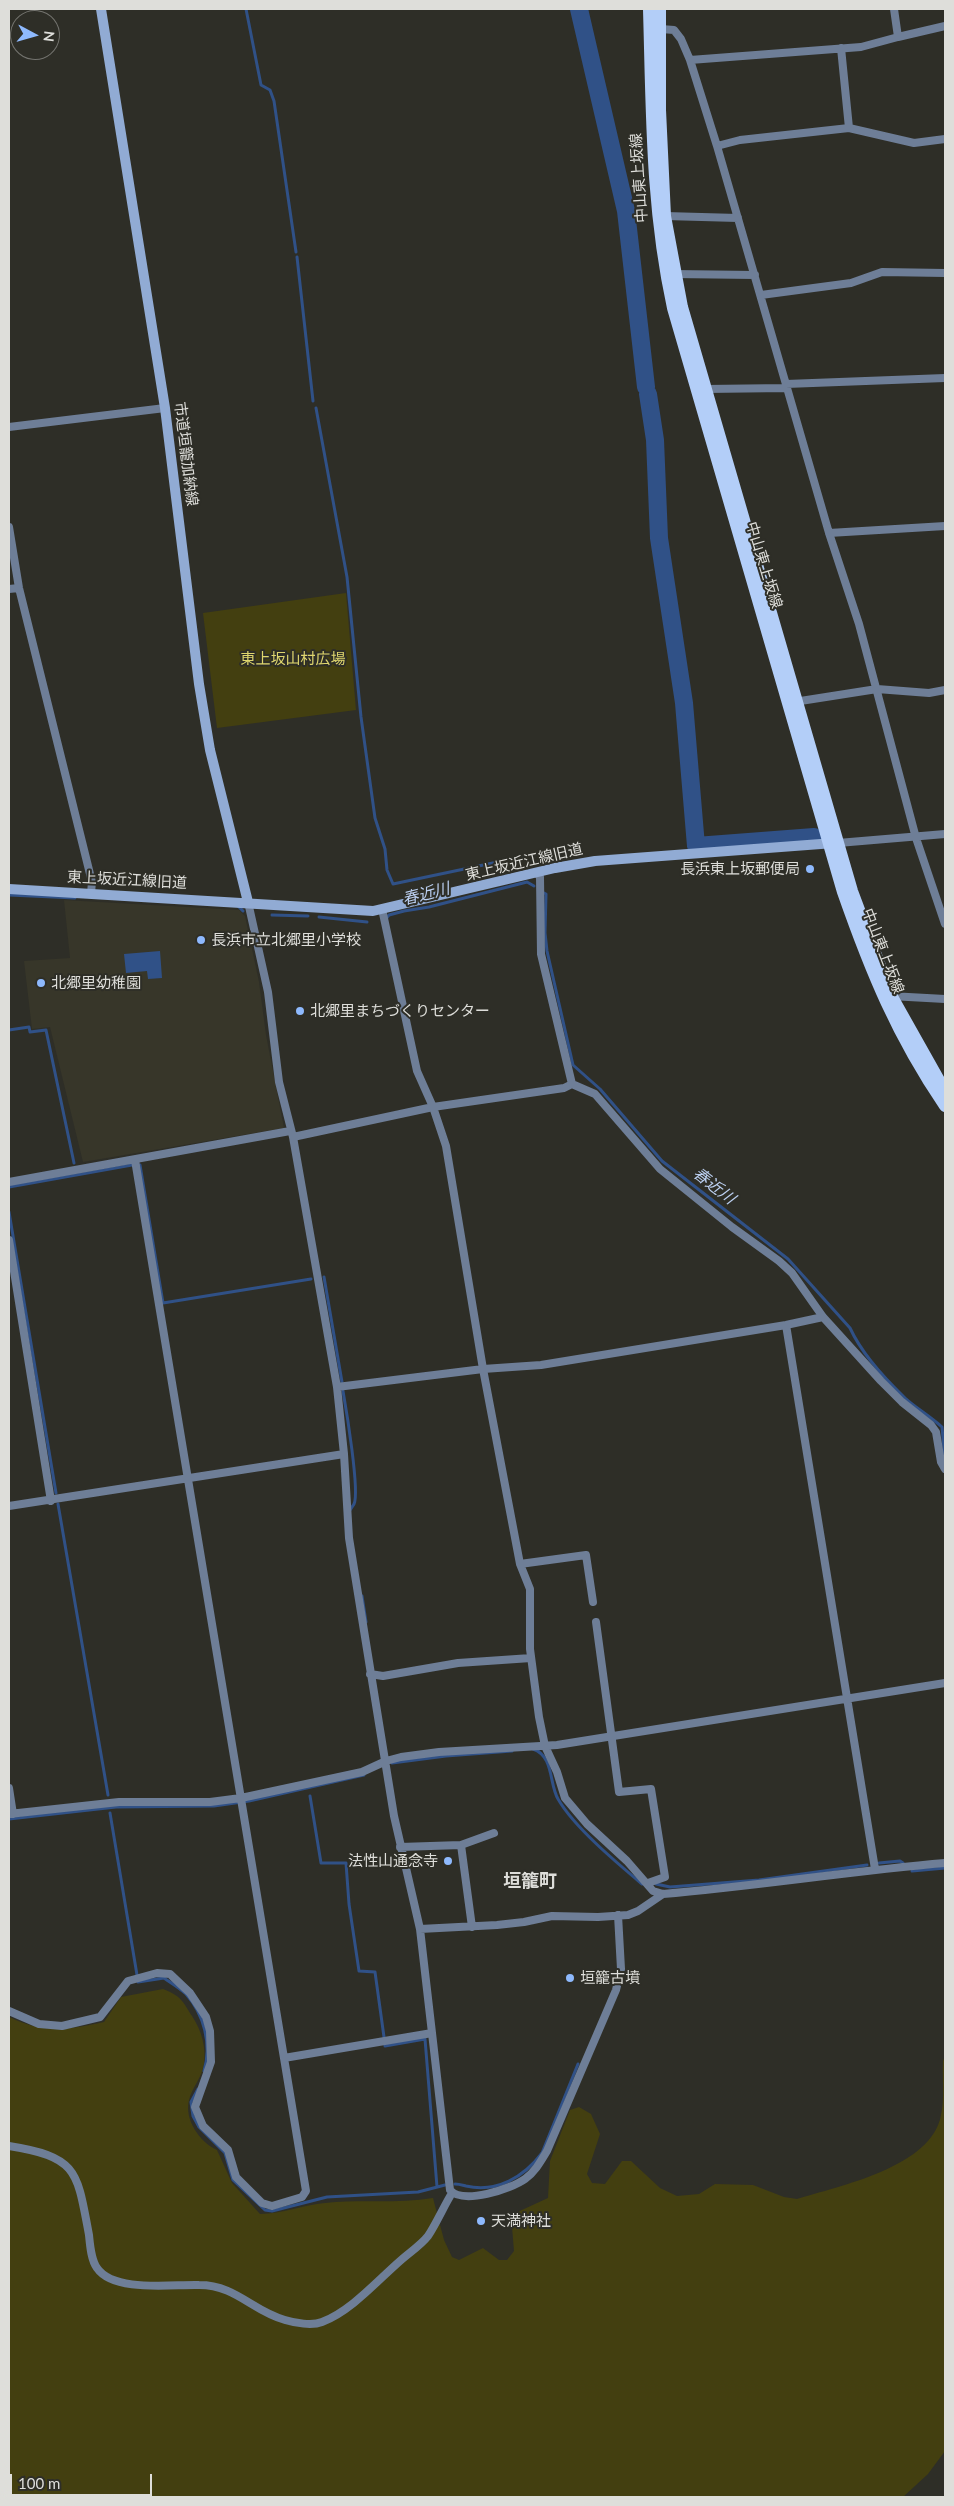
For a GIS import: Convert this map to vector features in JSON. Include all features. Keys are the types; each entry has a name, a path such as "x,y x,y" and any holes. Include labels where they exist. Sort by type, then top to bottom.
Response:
{"main road":[{"name":"中山東上坂線","path":"649,9 654,184 670,274 695,390 792,703"},
{"name":"中山東上坂線","path":"660,9 660,110 670,274 705,389 833,843 859,910 887,996 917,1062 945,1106"},
{"name":"中山東上坂線","path":"887,996 945,1090"}],"street":[{"name":"市道垣籠加納線","path":"101,9 165,408 198,675 210,750 248,902"},
{"path":"894,9 898,37"},
{"path":"690,60 861,47 945,26"},
{"path":"660,29 674,30 682,39 690,60 755,275 829,533 877,689 916,838 945,924"},
{"path":"841,48 849,128"},
{"path":"717,146 740,140 849,128 914,142 945,139"},
{"path":"665,216 738,218"},
{"path":"760,295 851,283 882,272 945,273"},
{"path":"670,274 755,275"},
{"path":"705,389 945,378"},
{"path":"9,427 165,408"},
{"path":"829,533 945,526"},
{"path":"9,527 19,588 92,882 91,893"},
{"path":"9,589 19,588"},
{"path":"792,703 877,689 929,693 945,690"},
{"path":"833,843 916,838 945,834"},
{"name":"東上坂近江線旧道","path":"9,889 373,911 595,861 833,843"},
{"path":"537,873 540,877 541,954 572,1084"},
{"path":"248,902 268,992 279,1082 291,1134 337,1387 344,1454 349,1538 400,1847 420,1929 448,2184 452,2193 460,2196 484,2195 503,2190 525,2179 538,2166 547,2151 616,1990 621,1969 618,1915"},
{"path":"382,909 417,1071 433,1107 446,1146 483,1369 520,1564 530,1589 531,1658 545,1746 557,1772 565,1798 587,1824 648,1883 653,1891 663,1894 736,1888 875,1869 945,1863"},
{"path":"887,996 945,999"},
{"path":"9,1182 291,1134 433,1107 564,1088 572,1084"},
{"path":"572,1084 595,1094 660,1169 792,1273 823,1317 902,1402 931,1425 936,1432 941,1462 945,1469"},
{"path":"9,2011 38,2024 62,2026 100,2017 128,1981 157,1973 170,1974 190,1992 206,2017 210,2031 211,2062 195,2107 203,2126 228,2150 236,2177 255,2199 267,2206 302,2197 306,2191 135,1160"},
{"path":"9,1240 51,1501"},
{"path":"337,1387 483,1369 541,1365 786,1325 823,1317"},
{"path":"786,1325 875,1869"},
{"path":"9,1506 51,1501 344,1454"},
{"path":"520,1564 586,1555 593,1602"},
{"path":"596,1622 619,1792 651,1790 665,1877 648,1883"},
{"path":"372,1675 458,1664 531,1658"},
{"path":"9,1788 11,1814 118,1802 242,1802 362,1772 386,1761 440,1752 545,1746 945,1683"},
{"path":"400,1847 461,1845 494,1832"},
{"path":"461,1845 472,1927"},
{"path":"420,1929 524,1922 552,1916 618,1915 638,1911 663,1894"},
{"path":"284,2058 432,2033"},
{"path":"9,2146 51,2156 64,2162 74,2174 80,2190 92,2256 97,2269 109,2277 140,2286 213,2285 225,2288 272,2316 309,2324 322,2322 346,2308 428,2236 452,2193"}],"shaded area":[{"path":"64,900 239,910 245,916 259,982 266,1035 284,1128 83,1162 50,1027 32,1029 24,961 70,958"}],"green space":[{"name":"東上坂山村広場","path":"346,593 356,710 217,728 203,613"},
{"path":"163,1989 174,1994 183,2002 198,2027 202,2039 204,2064 189,2100 188,2108 191,2122 199,2136 217,2150 232,2183 260,2214 276,2213 325,2203 406,2201 433,2198 444,2240 452,2257 459,2260 483,2248 499,2260 507,2260 514,2251 511,2215 548,2198 550,2161 570,2110 579,2107 591,2114 600,2134 587,2174 592,2183 605,2184 622,2161 631,2161 660,2188 677,2196 699,2194 715,2184 753,2185 784,2197 797,2199 881,2172 903,2161 921,2148 934,2133 941,2115 943,2061 945,2056 945,2451 928,2474 903,2497 9,2497 9,2017 45,2028 56,2029 90,2025 104,2022 121,1997"}],"water":[{"path":"160,951 162,978 148,979 147,971 126,973 124,954"}],"waterway":[{"path":"246,9 261,85 270,90 274,101 296,252"},
{"path":"579,9 626,211 646,387"},
{"path":"297,257 313,401"},
{"path":"648,394 655,440 659,538 684,703 696,846 814,837"},
{"path":"316,408 347,577 361,717 375,818 385,849 387,870 393,884 545,852"},
{"name":"春近川","path":"385,920 389,915 429,907 527,882 534,886"},
{"name":"春近川","path":"542,892 546,894 545,933 547,951 573,1065 600,1089 662,1161 788,1259 850,1328 867,1356 882,1374 905,1398 942,1427 945,1460"},
{"path":"9,895 75,898"},
{"name":"春近川","path":"238,906 243,911"},
{"name":"春近川","path":"272,915 308,916"},
{"name":"春近川","path":"319,917 367,922"},
{"path":"9,1030 29,1027 30,1032 46,1030 74,1163"},
{"path":"9,1187 132,1165"},
{"path":"140,1165 163,1303 311,1279"},
{"path":"9,1212 56,1493"},
{"path":"324,1277 342,1382"},
{"path":"343,1391 352,1449 355,1484 354,1504 350,1510"},
{"path":"58,1504 108,1795"},
{"path":"362,1596 366,1622"},
{"path":"533,1749 540,1753 548,1764 555,1793 565,1810 597,1844 642,1884"},
{"path":"392,1763 446,1756 512,1751"},
{"path":"9,1819 116,1807 214,1806 249,1801 364,1775"},
{"path":"310,1796 321,1863 346,1863 349,1904 359,1971 375,1972 384,2037"},
{"path":"110,1813 137,1975"},
{"path":"879,1863 900,1861 903,1863"},
{"path":"656,1884 670,1887 759,1880 867,1865"},
{"path":"912,1871 945,1868"},
{"path":"138,1982 164,1978 184,1992 192,2002 202,2020 207,2040 204,2071"},
{"path":"385,2044 385,2046 425,2039 437,2187"},
{"path":"455,2184 477,2188 499,2185 518,2176 535,2162 542,2153 578,2064"},
{"path":"198,2089 191,2102 193,2116 199,2127 225,2153 233,2180 265,2210 272,2211 327,2197 418,2192 445,2185"}],"place":[{"name":"長浜東上坂郵便局","path":"810,869"},
{"name":"長浜市立北郷里小学校","path":"201,940"},
{"name":"北郷里幼稚園","path":"41,983"},
{"name":"北郷里まちづくりセンター","path":"300,1011"},
{"name":"法性山通念寺","path":"448,1861"},
{"name":"垣籠古墳","path":"570,1978"},
{"name":"天満神社","path":"481,2221"}],"district":[{"name":"垣籠町","path":"530,1881"}]}
